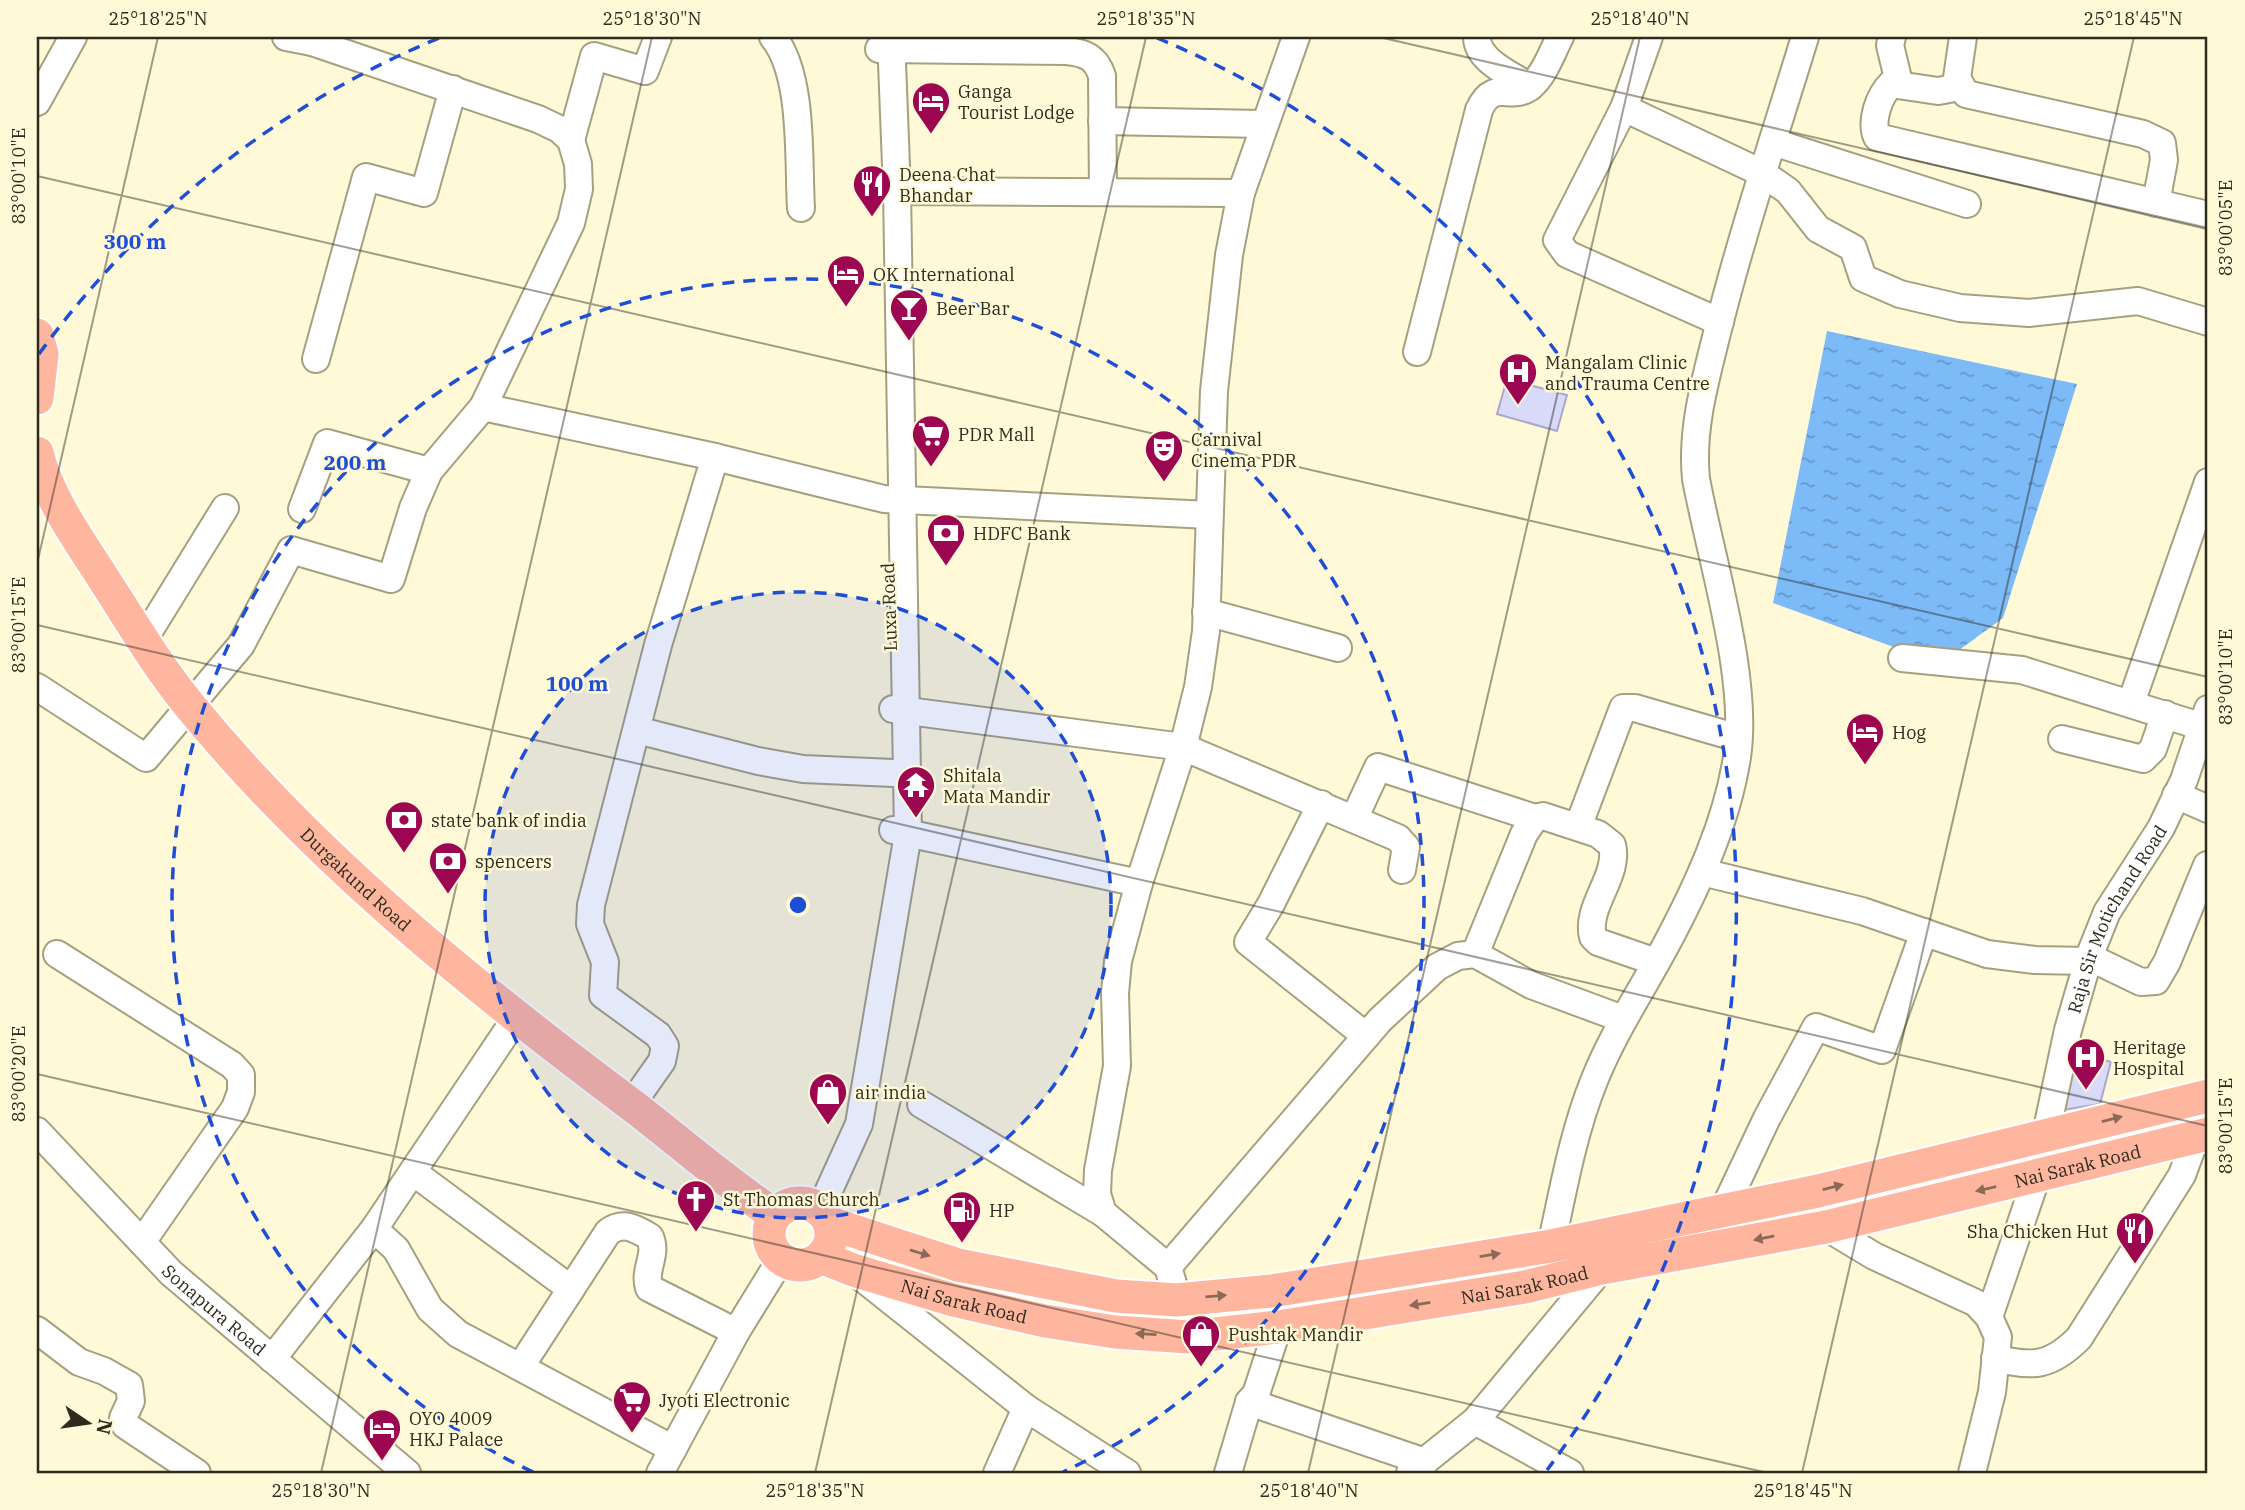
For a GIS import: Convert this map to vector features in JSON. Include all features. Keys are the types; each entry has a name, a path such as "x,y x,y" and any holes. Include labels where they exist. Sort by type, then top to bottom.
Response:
{"main road":[{"path":"37,335 42,355 37,398"},
{"name":"Durgakund Road","path":"37,453 43,478 69,525 143,641 189,705 260,786 381,902 518,1016 775,1215"},
{"name":"Nai Sarak Road","path":"827,1217 958,1265 1048,1285 1116,1296 1177,1300 1272,1291 1551,1245 1818,1191 2208,1096"},
{"name":"Nai Sarak Road","path":"836,1263 953,1300 1045,1321 1115,1332 1189,1337 1278,1327 1525,1287 1602,1268 1826,1227 2202,1135"},
{"path":"788,1204 827,1217 836,1263 801,1265 781,1259 769,1244 770,1224 775,1215 788,1204"}],"street":[{"path":"37,102 73,37"},
{"path":"37,687 146,758 241,645 290,550 391,579 413,508 429,471 483,407 571,223 579,189 579,164 571,141 559,129 538,119 314,39 286,37"},
{"path":"571,141 594,56 645,71 658,37"},
{"path":"773,37 789,64 794,97 801,208"},
{"path":"1103,1213 1097,1194 1098,1170 1117,1066 1115,993 1118,961 1139,883 1183,747 1198,687 1206,612 1209,515 1222,309 1241,193 1296,37"},
{"path":"1477,37 1479,50 1485,57 1530,87"},
{"path":"1417,352 1479,110 1489,94 1496,91 1516,92 1530,87 1540,76 1560,37"},
{"path":"1649,37 1624,108 1556,240 1567,254 1720,322"},
{"path":"1551,1245 1570,1160 1593,1082 1623,1019 1702,872 1728,794 1738,738 1737,687 1693,452 1697,415 1739,244 1805,37"},
{"path":"1892,37 1890,45 1899,83"},
{"path":"1963,37 1957,67 1960,87 1973,97 2154,138 2164,149 2156,203"},
{"path":"892,500 897,191 885,43 1079,52 1091,57 1099,65 1103,192"},
{"name":"Luxa Road","path":"827,1217 821,1169 848,1111 900,832 893,773 900,710 885,191 885,43"},
{"path":"1960,87 1938,90 1899,83 1891,85 1885,90 1874,123 1877,137 1883,141 2208,215"},
{"path":"316,359 366,177 424,193 453,89"},
{"path":"1624,108 1762,173 1788,191 1818,229 1853,248 1863,278 1900,294 1960,308 2029,313 2138,301 2208,323"},
{"path":"1102,121 1264,124"},
{"path":"1773,142 1905,187 1967,204"},
{"path":"897,191 1241,193"},
{"path":"483,407 715,457 892,500 1209,515"},
{"path":"302,509 327,443 429,471"},
{"path":"631,1105 662,1060 665,1046 658,1035 603,995 603,951 590,924 591,905 658,645 715,457"},
{"path":"2131,703 2202,520 2208,482"},
{"path":"143,641 225,508"},
{"path":"1206,612 1338,648"},
{"path":"1902,658 2022,670 2165,714 2206,718"},
{"path":"1578,827 1623,708 1635,708 1738,738"},
{"path":"827,1217 859,1124 900,832 900,710 1183,747 1398,838 1406,847 1402,870"},
{"path":"2062,739 2143,759 2153,750 2165,714"},
{"name":"Raja Sir Motichand Road","path":"1983,1310 2037,1177 2068,1030 2088,959 2107,912 2161,828 2206,718"},
{"path":"637,730 758,761 803,769 893,773"},
{"path":"1354,819 1378,767 1535,818 1552,817 1607,839 1614,850 1592,922 1592,937 1598,942 1656,962"},
{"path":"2176,795 2208,809"},
{"path":"1321,804 1271,904 1248,942 1366,1036"},
{"path":"1475,954 1524,834 1535,818"},
{"path":"900,832 1139,883"},
{"path":"1702,872 1821,900 1987,954 2035,960 2088,959 2141,982 2156,981 2167,962 2207,865"},
{"path":"1724,1209 1767,1118 1816,1027 1882,1050 1924,932"},
{"path":"57,954 232,1065 241,1075 241,1091 235,1108 142,1242"},
{"path":"1168,1267 1366,1036 1437,967 1458,956 1475,954 1531,985 1623,1019"},
{"path":"272,1359 374,1229 518,1016"},
{"path":"921,1104 1103,1213 1168,1267 1189,1337"},
{"path":"1995,1358 2024,1366 2044,1362 2062,1355 2079,1338 2182,1175 2202,1135 2208,1104"},
{"name":"Sonapura Road","path":"37,1131 171,1273 407,1473"},
{"path":"413,1172 571,1289"},
{"path":"521,1366 608,1232 617,1226 626,1226 650,1237 654,1246 646,1278 649,1288 736,1332"},
{"path":"1826,1227 1874,1256 1983,1310 1998,1337 1992,1392 1972,1473"},
{"path":"374,1229 396,1250 430,1309 444,1324 673,1449"},
{"path":"1249,1402 1417,1468 1475,1421 1602,1268 1607,1232"},
{"path":"660,1473 736,1332 781,1259"},
{"path":"836,1263 1026,1408 1127,1473"},
{"path":"1228,1473 1249,1402 1256,1394 1278,1327"},
{"path":"37,1330 79,1362 104,1371 129,1385 131,1401 123,1418 125,1425 197,1473"},
{"path":"998,1473 1026,1408"},
{"path":"1475,1421 1570,1473"}],"water":[{"path":"1827,331 2077,384 2003,618 1940,664 1773,603"}],"building":[{"path":"1507,379 1567,395 1557,431 1497,414"},
{"path":"2075,1052 2111,1062 2100,1104 2056,1111"}],"place":[{"name":"Ganga Tourist Lodge","path":"931,135"},
{"name":"Deena Chat Bhandar","path":"872,218"},
{"name":"OK International","path":"846,308"},
{"name":"Beer Bar","path":"909,342"},
{"name":"Mangalam Clinic and Trauma Centre","path":"1518,406"},
{"name":"PDR Mall","path":"931,468"},
{"name":"Carnival Cinema PDR","path":"1164,483"},
{"name":"HDFC Bank","path":"946,567"},
{"name":"Hog","path":"1865,766"},
{"name":"Shitala Mata Mandir","path":"916,819"},
{"name":"state bank of india","path":"404,854"},
{"name":"spencers","path":"448,895"},
{"name":"Heritage Hospital","path":"2086,1091"},
{"name":"air india","path":"828,1126"},
{"name":"St Thomas Church","path":"696,1233"},
{"name":"HP","path":"962,1244"},
{"name":"Sha Chicken Hut","path":"2135,1265"},
{"name":"Pushtak Mandir","path":"1201,1368"},
{"name":"Jyoti Electronic","path":"632,1434"},
{"name":"OYO 4009 HKJ Palace","path":"382,1462"}]}
